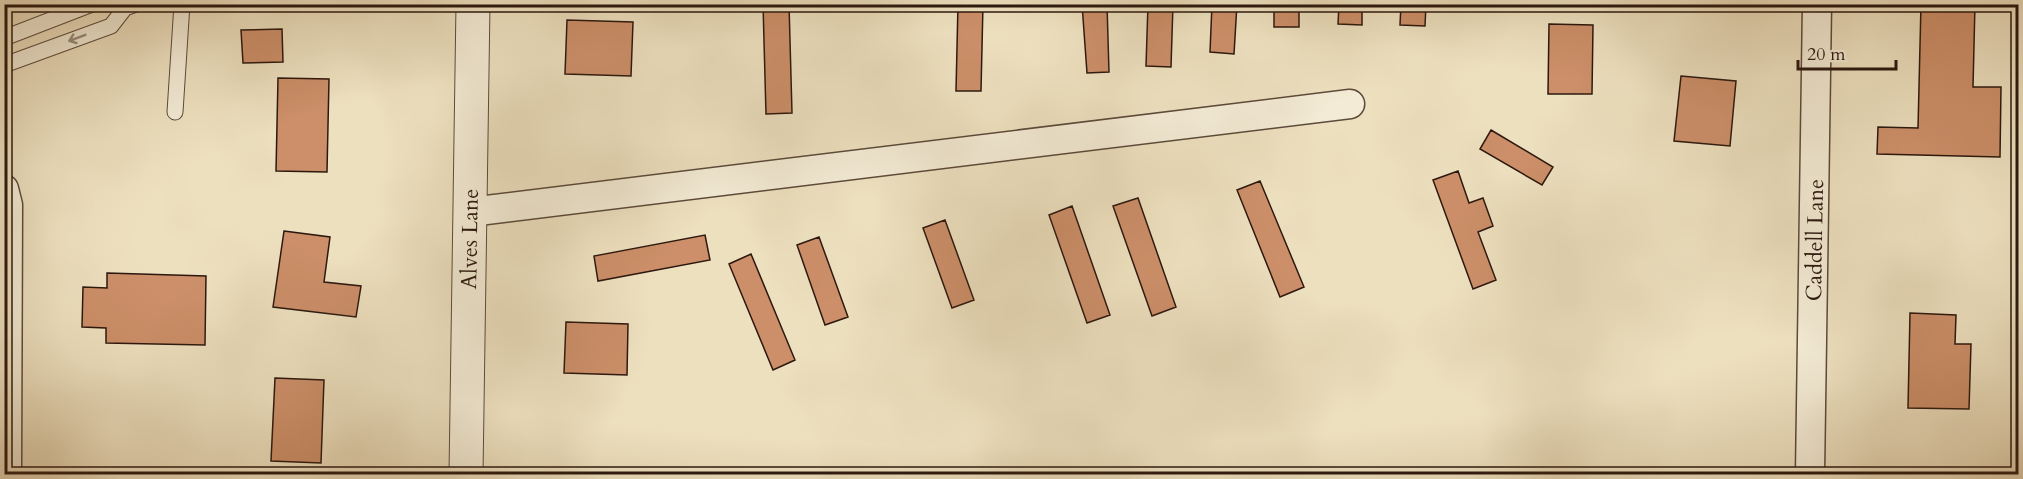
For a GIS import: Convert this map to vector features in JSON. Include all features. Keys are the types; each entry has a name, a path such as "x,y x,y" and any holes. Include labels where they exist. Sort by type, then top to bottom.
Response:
{"street":[{"name":"Alves Lane","path":"466,474 473,4"},
{"name":"Caddell Lane","path":"1810,474 1817,4"},
{"path":"470,212 1350,104"},
{"path":"4,189 8,205 7,474"}],"lane":[{"path":"4,38 92,4"},
{"path":"175,112 182,4"},
{"path":"4,65 111,26 125,6"}],"building":[{"path":"763,4 789,4 792,113 766,114"},
{"path":"958,4 983,4 981,91 956,91"},
{"path":"1082,4 1107,4 1109,72 1087,73"},
{"path":"1148,4 1173,4 1171,67 1146,66"},
{"path":"1212,4 1237,4 1234,54 1210,52"},
{"path":"1274,4 1299,4 1299,27 1274,27"},
{"path":"1339,4 1362,4 1362,25 1338,24"},
{"path":"1401,4 1426,4 1425,26 1400,25"},
{"path":"1921,4 1975,4 1973,87 2001,87 2000,157 1877,154 1878,127 1918,128"},
{"path":"567,20 633,22 631,76 565,74"},
{"path":"1549,24 1593,25 1592,94 1548,94"},
{"path":"282,29 283,62 243,63 241,30"},
{"path":"1681,76 1736,81 1730,146 1674,141"},
{"path":"278,78 329,79 327,172 276,171"},
{"path":"1491,130 1553,167 1542,185 1480,149"},
{"path":"1458,171 1469,203 1483,198 1493,226 1478,232 1496,280 1473,289 1433,180"},
{"path":"1260,181 1304,287 1280,297 1237,190"},
{"path":"1138,198 1176,307 1152,316 1113,206"},
{"path":"1072,206 1110,315 1087,323 1049,215"},
{"path":"945,220 974,300 952,308 923,228"},
{"path":"284,231 330,237 324,282 361,286 356,317 273,307"},
{"path":"705,235 710,260 598,281 594,256"},
{"path":"819,237 848,317 825,325 797,245"},
{"path":"751,254 795,360 773,370 729,264"},
{"path":"107,273 206,276 205,345 106,343 106,328 82,327 83,287 107,288"},
{"path":"1910,313 1956,315 1955,344 1971,344 1969,409 1908,408"},
{"path":"566,322 628,324 627,375 564,373"},
{"path":"275,378 324,380 321,463 271,461"}]}
